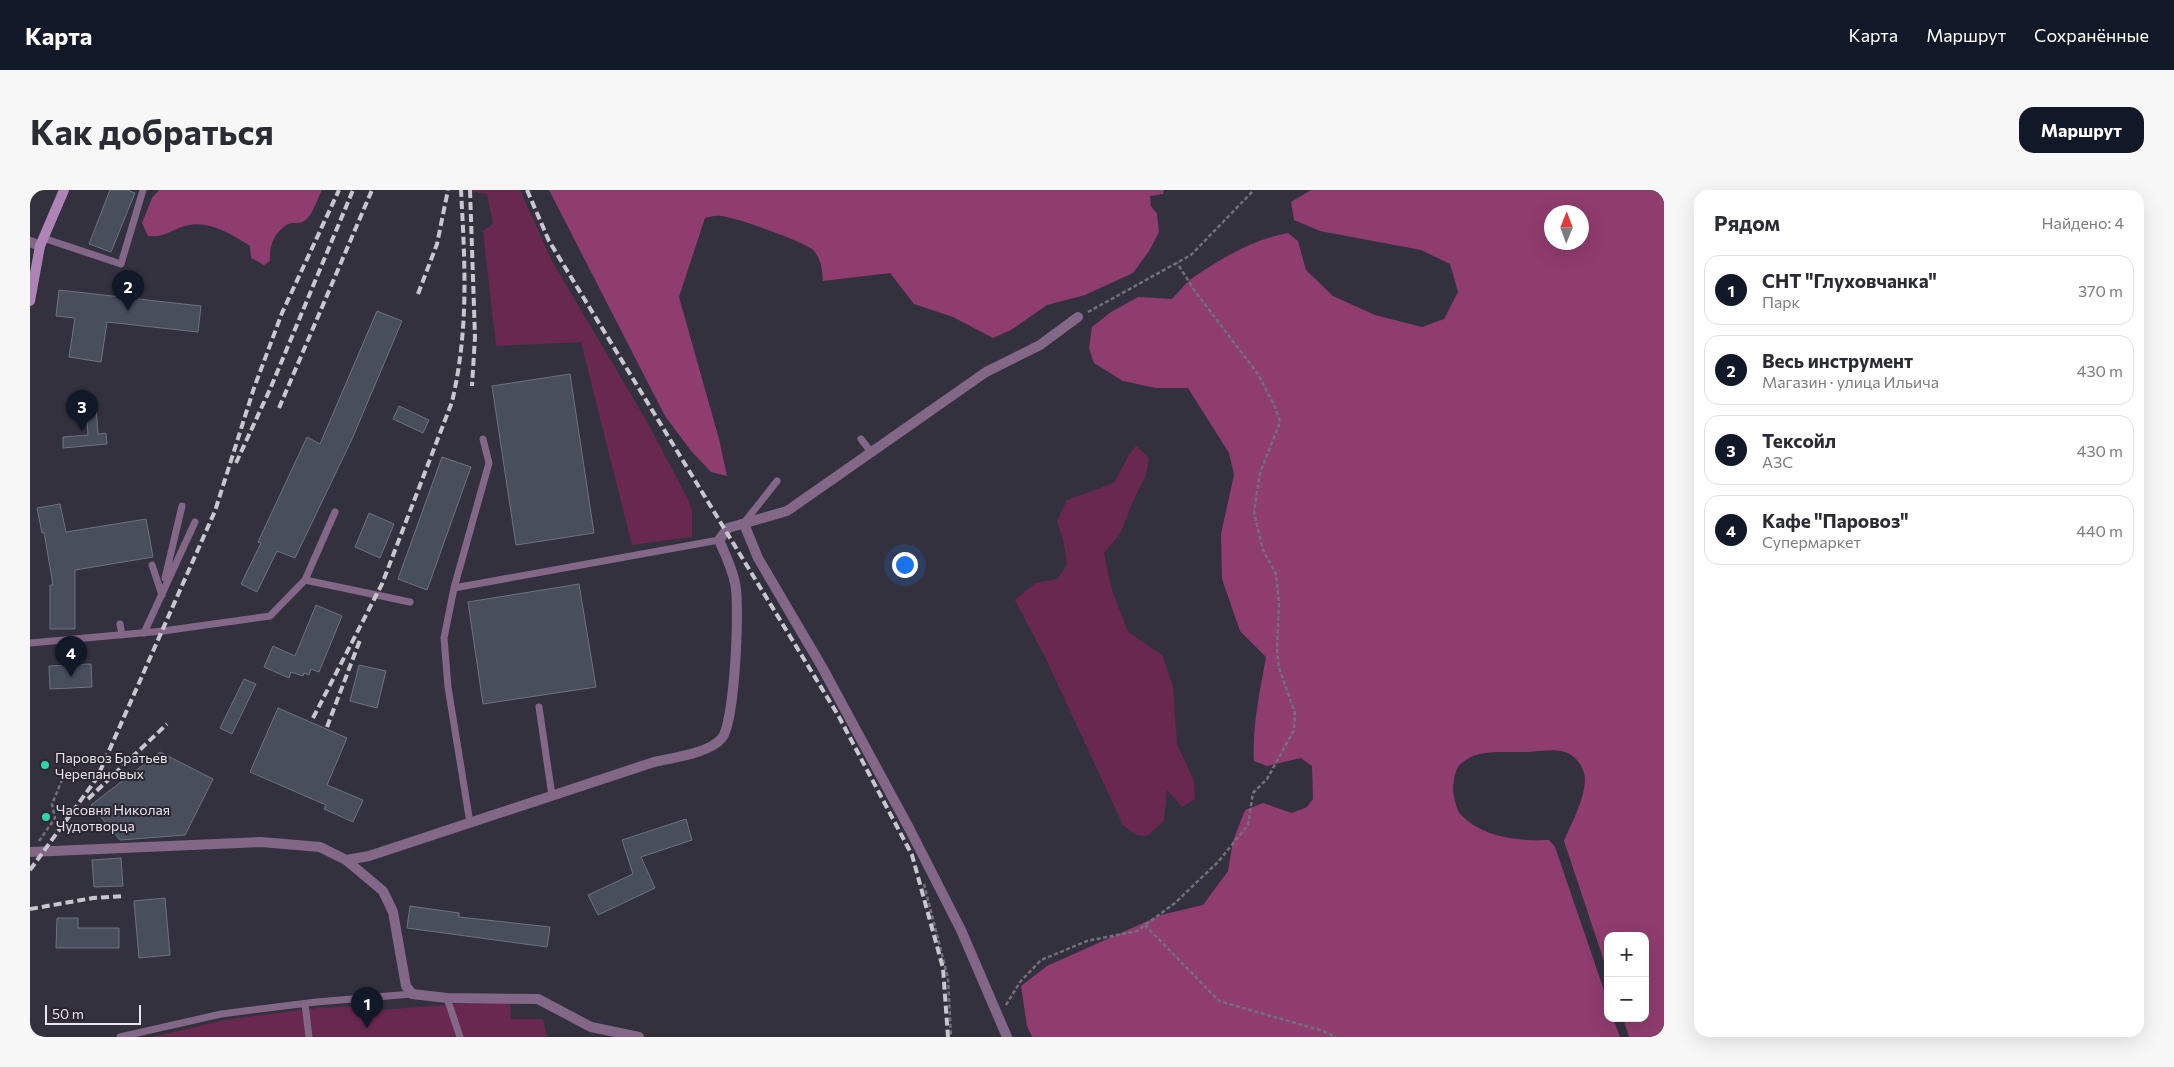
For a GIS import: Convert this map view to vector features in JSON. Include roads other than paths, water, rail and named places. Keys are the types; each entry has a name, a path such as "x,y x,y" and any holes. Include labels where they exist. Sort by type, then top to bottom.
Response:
{"main road":[{"path":"30,301 32,273 38,242 64,190"}],"street":[{"path":"346,860 370,856 654,762 701,751 722,738 728,717 736,652 735,584 719,540 728,528 787,511 986,372 1040,345 1078,318"},
{"path":"744,524 758,558 822,667 909,828 961,930 1007,1037"},
{"path":"33,852 261,842 320,847 346,860 383,891 393,912 406,986 412,994 447,998 538,999 592,1027 639,1037"}],"lane":[{"path":"38,242 121,264 143,190"},
{"path":"470,823 448,687 444,638 454,588 489,463 483,439"},
{"path":"862,439 871,452"},
{"path":"744,524 776,481"},
{"path":"162,594 182,506"},
{"path":"30,643 144,633 270,616 305,580 335,512"},
{"path":"144,633 195,522"},
{"path":"454,588 719,540"},
{"path":"152,565 162,594"},
{"path":"305,580 410,602"},
{"path":"120,624 122,635"},
{"path":"539,707 552,796"},
{"path":"120,1037 221,1014 412,994"},
{"path":"447,998 460,1037"},
{"path":"305,1004 309,1037"}],"railway":[{"path":"30,870 97,778 215,511 254,388 282,313 339,190"},
{"path":"236,463 271,387 353,190"},
{"path":"279,408 372,190"},
{"path":"418,294 437,244 448,190"},
{"path":"313,718 382,584 452,402 461,348 463,322 464,244 461,190"},
{"path":"470,190 475,337 472,386"},
{"path":"527,190 549,241 838,715 912,855 943,968 948,1037"},
{"path":"327,727 360,640"},
{"path":"88,799 167,724"},
{"path":"30,909 93,898 123,896"}],"place":[{"name":"Весь инструмент","path":"128,311"},
{"name":"Тексойл","path":"82,431"},
{"name":"Кафе \"Паровоз\"","path":"71,677"},
{"name":"Паровоз Братьев Черепановых","path":"45,765"},
{"name":"Часовня Николая Чудотворца","path":"46,817"},
{"name":"СНТ \"Глуховчанка\"","path":"367,1028"}]}
